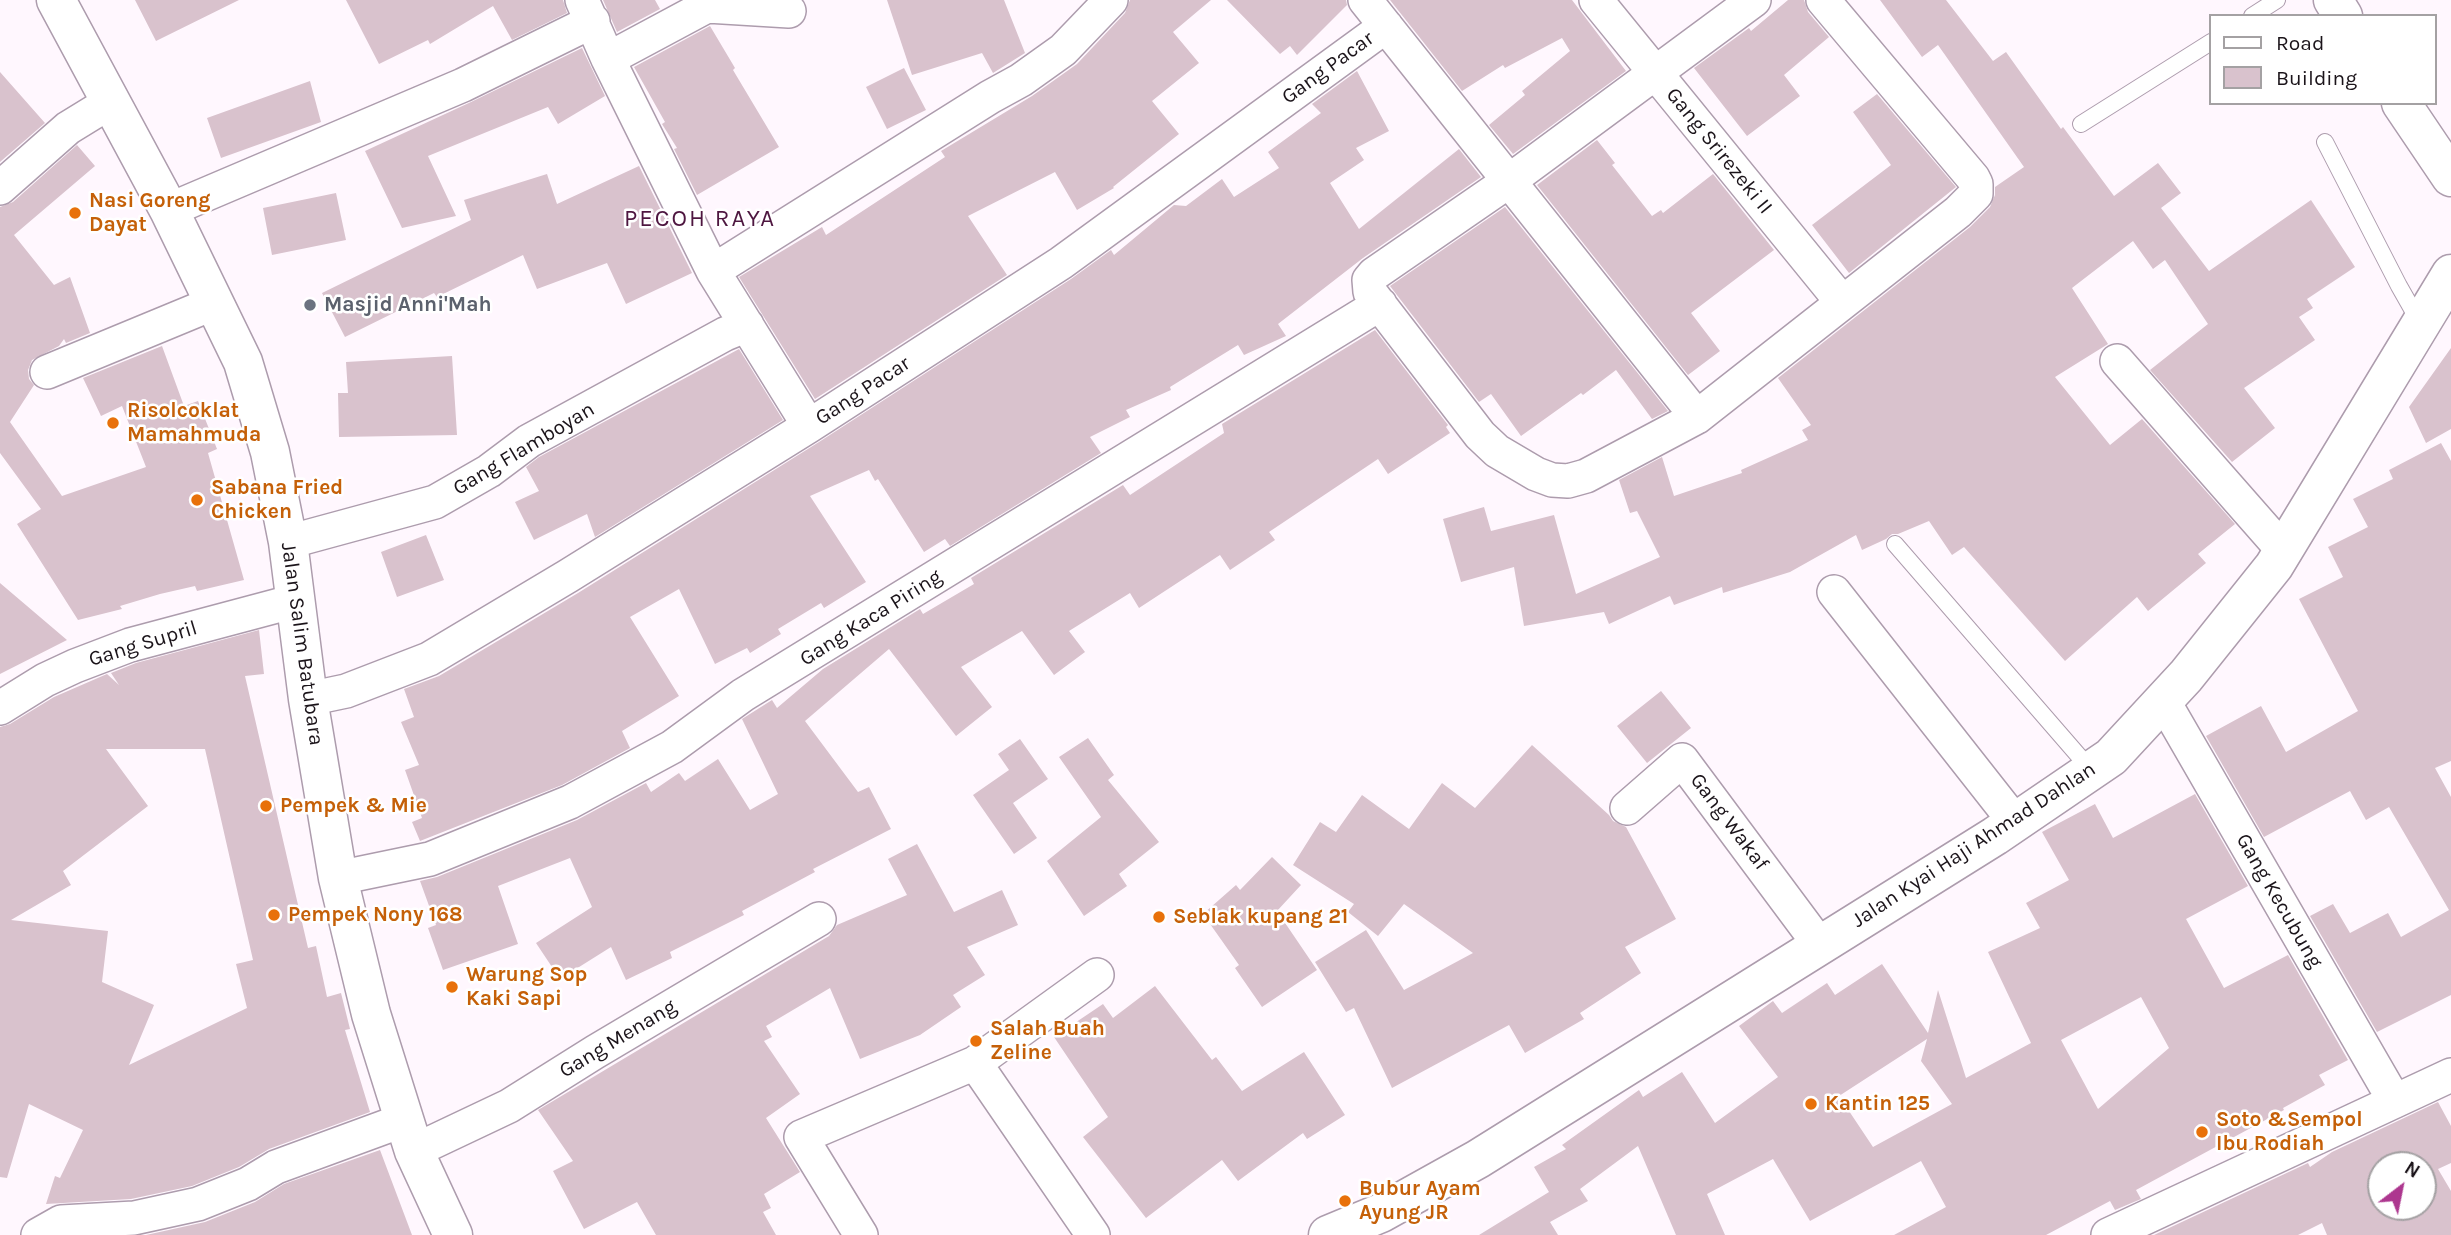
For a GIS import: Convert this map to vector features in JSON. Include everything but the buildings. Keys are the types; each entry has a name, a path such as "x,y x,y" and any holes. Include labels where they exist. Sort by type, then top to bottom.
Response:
{"main road":[{"name":"Jalan Salim Batubara","path":"56,0 169,210 243,362 270,452 288,542 307,699 338,878 372,1014 409,1136 453,1235"},
{"path":"2401,105 2451,177"},
{"name":"Jalan Kyai Haji Ahmad Dahlan","path":"1328,1235 1381,1213 1478,1159 2015,822 2111,757 2164,702 2274,566 2451,274"}],"street":[{"path":"713,271 1021,80 1063,50 1111,0"},
{"path":"1366,0 1697,417"},
{"name":"Gang Srirezeki II","path":"1596,0 1842,303"},
{"path":"1754,0 1509,181 1369,280 1368,287 1380,304 1480,435 1497,452 1518,465 1552,480 1568,481 1586,476 1697,417 1973,199 1976,184 1823,0"},
{"path":"608,59 707,6 789,11"},
{"path":"169,210 463,85 588,11 608,59 713,271 809,426"},
{"name":"Gang Pacar","path":"307,699 346,691 429,659 809,426 1061,262 1386,26"},
{"path":"0,188 68,128 112,101"},
{"path":"47,372 214,303"},
{"name":"Gang Kaca Piring","path":"338,878 430,859 570,802 672,747 743,695 1380,304"},
{"name":"Gang Flamboyan","path":"288,542 435,502 489,471 529,441 725,334 747,325"},
{"path":"2117,361 2283,550"},
{"path":"1834,592 2015,822"},
{"name":"Gang Supril","path":"0,708 45,680 130,645 295,601"},
{"name":"Gang Kecubung","path":"2164,702 2394,1100"},
{"name":"Gang Wakaf","path":"1627,808 1682,760 1819,944"},
{"name":"Gang Menang","path":"38,1235 61,1222 134,1218 198,1204 248,1184 276,1167 409,1136 509,1106 819,919"},
{"path":"861,1235 801,1137 975,1063 1097,975"},
{"path":"975,1063 1093,1235"},
{"path":"2108,1235 2450,1076"}],"lane":[{"path":"2255,14 2277,0"},
{"path":"2081,124 2210,43"},
{"path":"2325,142 2420,323"},
{"path":"1895,544 2092,771"}],"place":[{"name":"Nasi Goreng Dayat","path":"75,213"},
{"name":"Masjid Anni'Mah","path":"310,305"},
{"name":"Risolcoklat Mamahmuda","path":"113,423"},
{"name":"Sabana Fried Chicken","path":"197,500"},
{"name":"Pempek & Mie","path":"266,806"},
{"name":"Pempek Nony 168","path":"274,915"},
{"name":"Seblak kupang 21","path":"1159,917"},
{"name":"Warung Sop Kaki Sapi","path":"452,987"},
{"name":"Salah Buah Zeline","path":"976,1041"},
{"name":"Kantin 125","path":"1811,1104"},
{"name":"Soto &Sempol Ibu Rodiah","path":"2202,1132"},
{"name":"Bubur Ayam Ayung JR","path":"1345,1201"}],"district":[{"name":"PECOH RAYA","path":"700,219"}]}
